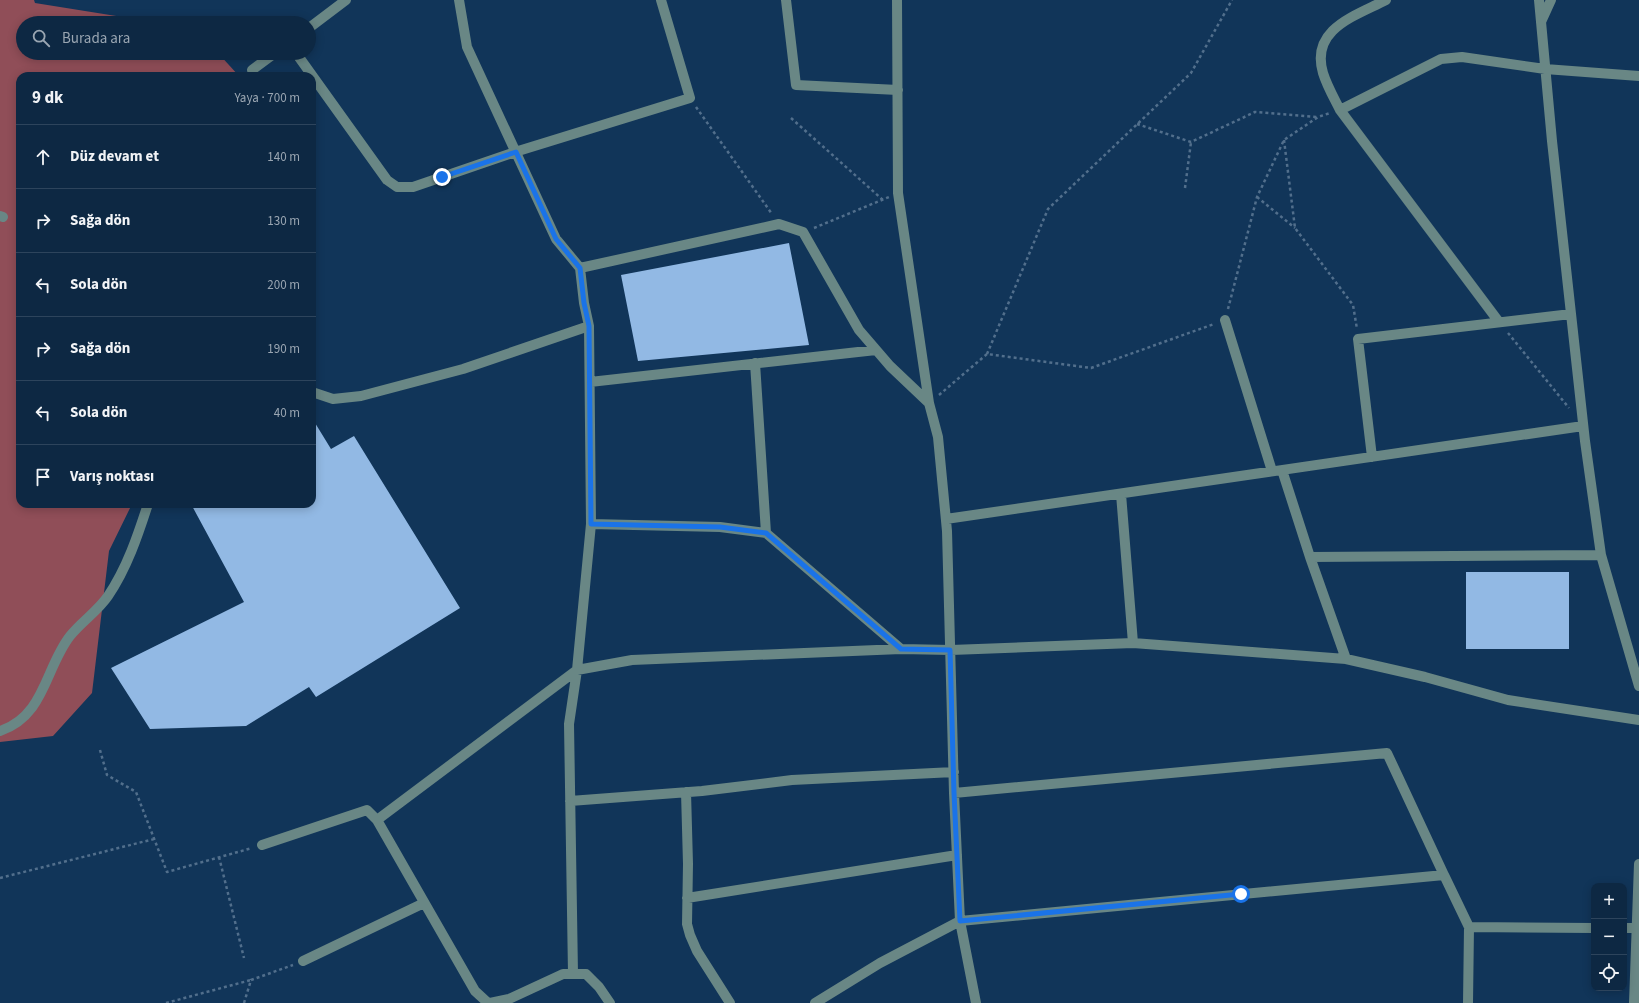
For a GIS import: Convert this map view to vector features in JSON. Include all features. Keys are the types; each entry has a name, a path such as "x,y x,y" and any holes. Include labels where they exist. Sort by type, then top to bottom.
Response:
{"street":[{"path":"316,23 346,0"},
{"path":"459,0 467,47 556,239 580,268 584,303 589,326 591,524 577,670 568,724 573,974"},
{"path":"316,81 387,180 397,187 413,187 516,152 690,98 661,0"},
{"path":"786,0 796,85 898,90"},
{"path":"897,0 898,193 929,403 938,437 946,519 954,793 960,921 976,1003"},
{"path":"1386,0 1343,22 1327,36 1321,56 1322,72 1340,110 1499,322"},
{"path":"1539,0 1571,314 1601,555 1639,686"},
{"path":"1541,23 1551,0"},
{"path":"1340,110 1441,59 1462,57 1545,69 1639,76"},
{"path":"252,70 266,60"},
{"path":"301,60 310,72"},
{"path":"580,268 780,224 803,232 859,330 890,366 929,403"},
{"path":"1372,457 1358,338 1571,314"},
{"path":"1225,320 1277,471 1310,557 1346,659"},
{"path":"316,393 333,399 362,396 463,369 589,326"},
{"path":"590,382 876,350"},
{"path":"755,363 766,533"},
{"path":"946,519 1584,426"},
{"path":"1121,494 1133,643"},
{"path":"0,731 8,728 25,715 38,700 55,663 70,636 108,597 122,572 138,535 147,508"},
{"path":"591,524 720,527 766,533 901,649"},
{"path":"1310,557 1601,555"},
{"path":"377,820 577,670 632,660 901,649 950,650 1133,643 1346,659 1425,677 1508,700 1639,720"},
{"path":"954,793 1387,753 1469,927 1468,1003"},
{"path":"570,801 686,792 792,780 954,772"},
{"path":"686,792 688,864 687,924 693,943 730,1003"},
{"path":"262,845 368,810 377,820 475,991 489,1003 509,999 563,974 586,974 599,986 610,1003"},
{"path":"687,898 957,854"},
{"path":"1634,1003 1639,864"},
{"path":"815,1003 880,963 960,921 1444,875"},
{"path":"303,961 424,903"},
{"path":"1469,927 1591,928"}],"path":[{"path":"929,403 987,354 1048,209 1191,73 1232,0"},
{"path":"690,98 780,224"},
{"path":"987,354 1091,368 1225,320 1257,197 1284,140 1318,117 1340,110"},
{"path":"1137,124 1191,142 1255,112 1318,117"},
{"path":"791,118 883,200"},
{"path":"1284,140 1295,228"},
{"path":"1185,188 1191,142"},
{"path":"803,232 898,193"},
{"path":"1257,197 1295,228 1353,305 1358,338"},
{"path":"1499,322 1584,426"},
{"path":"100,750 107,775 136,792 167,872 262,845"},
{"path":"0,878 154,839"},
{"path":"218,857 244,958"},
{"path":"166,1003 251,980 303,961"},
{"path":"244,1003 251,980"}],"shaded area":[{"path":"0,0 34,0 35,3 116,16 16,16 16,60 224,60 235,72 16,72 16,508 130,508 109,551 92,693 53,736 0,742"}],"building":[{"path":"789,243 809,345 638,361 621,275"},
{"path":"316,425 331,449 354,436 460,608 316,697 309,687 246,726 150,729 111,668 244,602 193,508 316,508"},
{"path":"1466,572 1569,572 1569,649 1466,649"}],"route":[{"path":"442,177 516,152 556,239 580,268 584,303 589,326 591,524 720,527 766,533 901,649 950,650 954,793 960,921 1241,894"}]}
